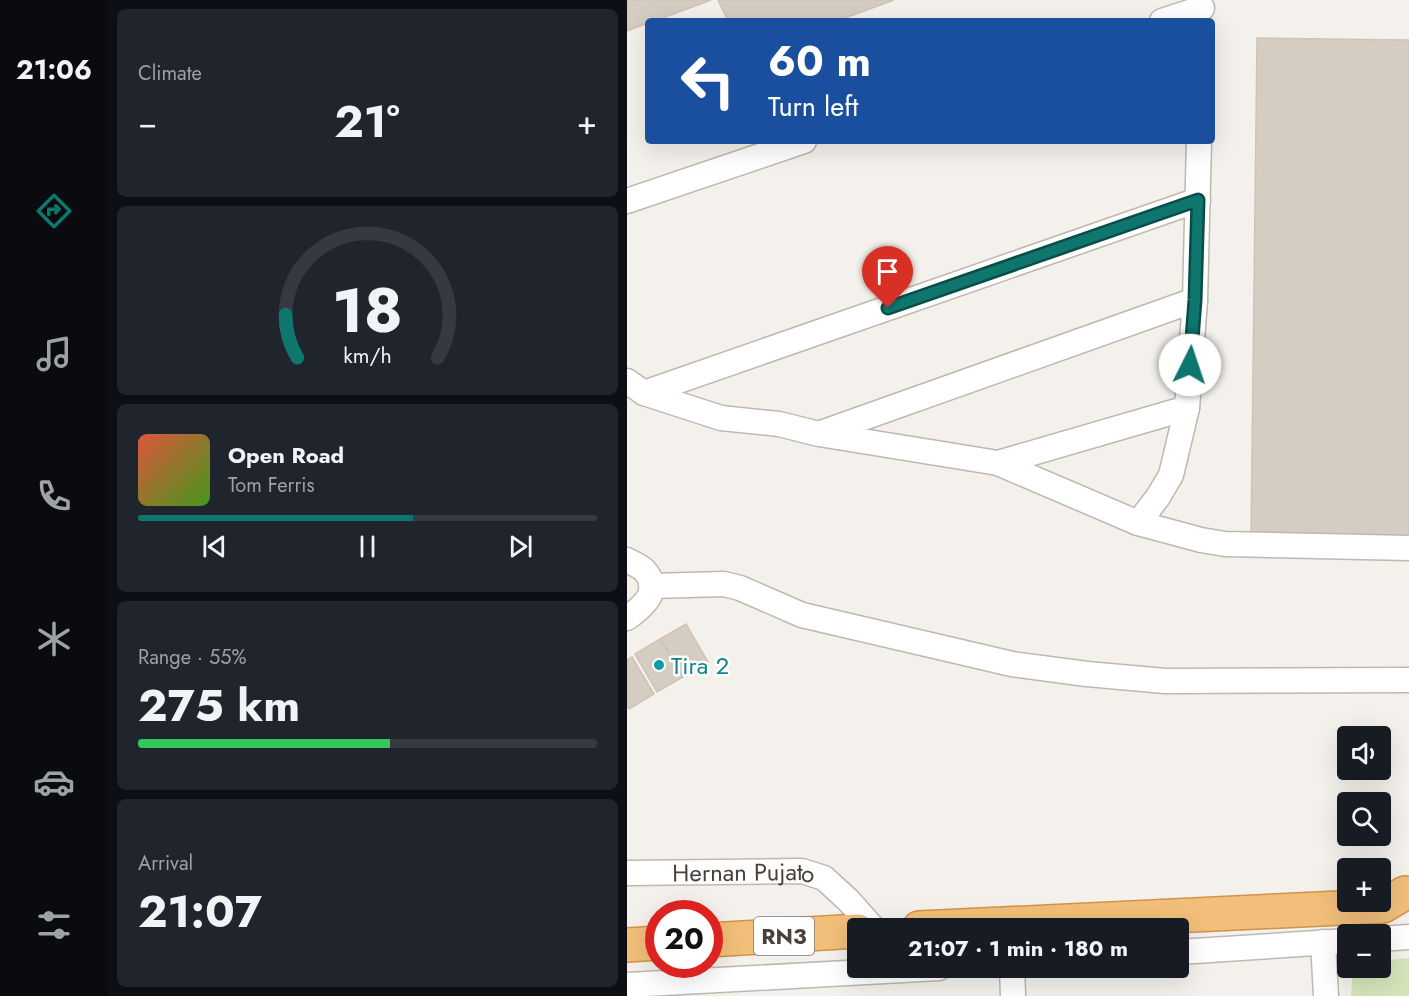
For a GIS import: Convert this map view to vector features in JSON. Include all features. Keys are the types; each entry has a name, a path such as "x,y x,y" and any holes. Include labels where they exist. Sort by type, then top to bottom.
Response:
{"highway":[{"path":"1161,918 1383,906 1408,891"},
{"name":"RN3","path":"723,939 847,933"},
{"path":"627,945 645,944"}],"street":[{"path":"1173,18 1202,10"},
{"path":"627,201 795,144"},
{"path":"1138,523 1171,475 1187,408 1195,300 1199,144"},
{"path":"635,387 1198,200"},
{"path":"819,434 1195,300"},
{"path":"635,387 721,418 779,424 819,434 998,463 1138,523 1201,540 1225,544 1409,548"},
{"path":"998,463 1187,408"},
{"path":"627,560 644,569 651,581 652,593 643,608 627,618"},
{"path":"651,586 724,584 740,588 802,615 1012,664 1087,674 1164,681 1409,680"},
{"name":"Hernan Pujato","path":"627,873 802,871 824,878 864,918"},
{"path":"1391,938 1409,937"},
{"path":"1189,951 1337,941"},
{"path":"1323,942 1326,996"},
{"path":"627,985 847,973"},
{"path":"1012,978 1013,996"}],"green space":[{"path":"1409,958 1409,996 1351,996 1352,978 1391,978 1391,960"}],"building":[{"path":"627,0 711,0 663,18 645,18 645,24 627,31"},
{"path":"718,0 894,0 845,18 727,18"},
{"path":"1257,38 1409,40 1409,541 1251,540"},
{"path":"686,624 708,662 683,676 660,639"},
{"name":"Tira 2","path":"660,639 683,677 657,692 635,654"},
{"path":"632,657 654,694 629,709 627,706 627,660"}],"place":[{"name":"Tira 2","path":"659,665"}],"route":[{"path":"888,308 1198,200 1195,300 1190,365"}]}
